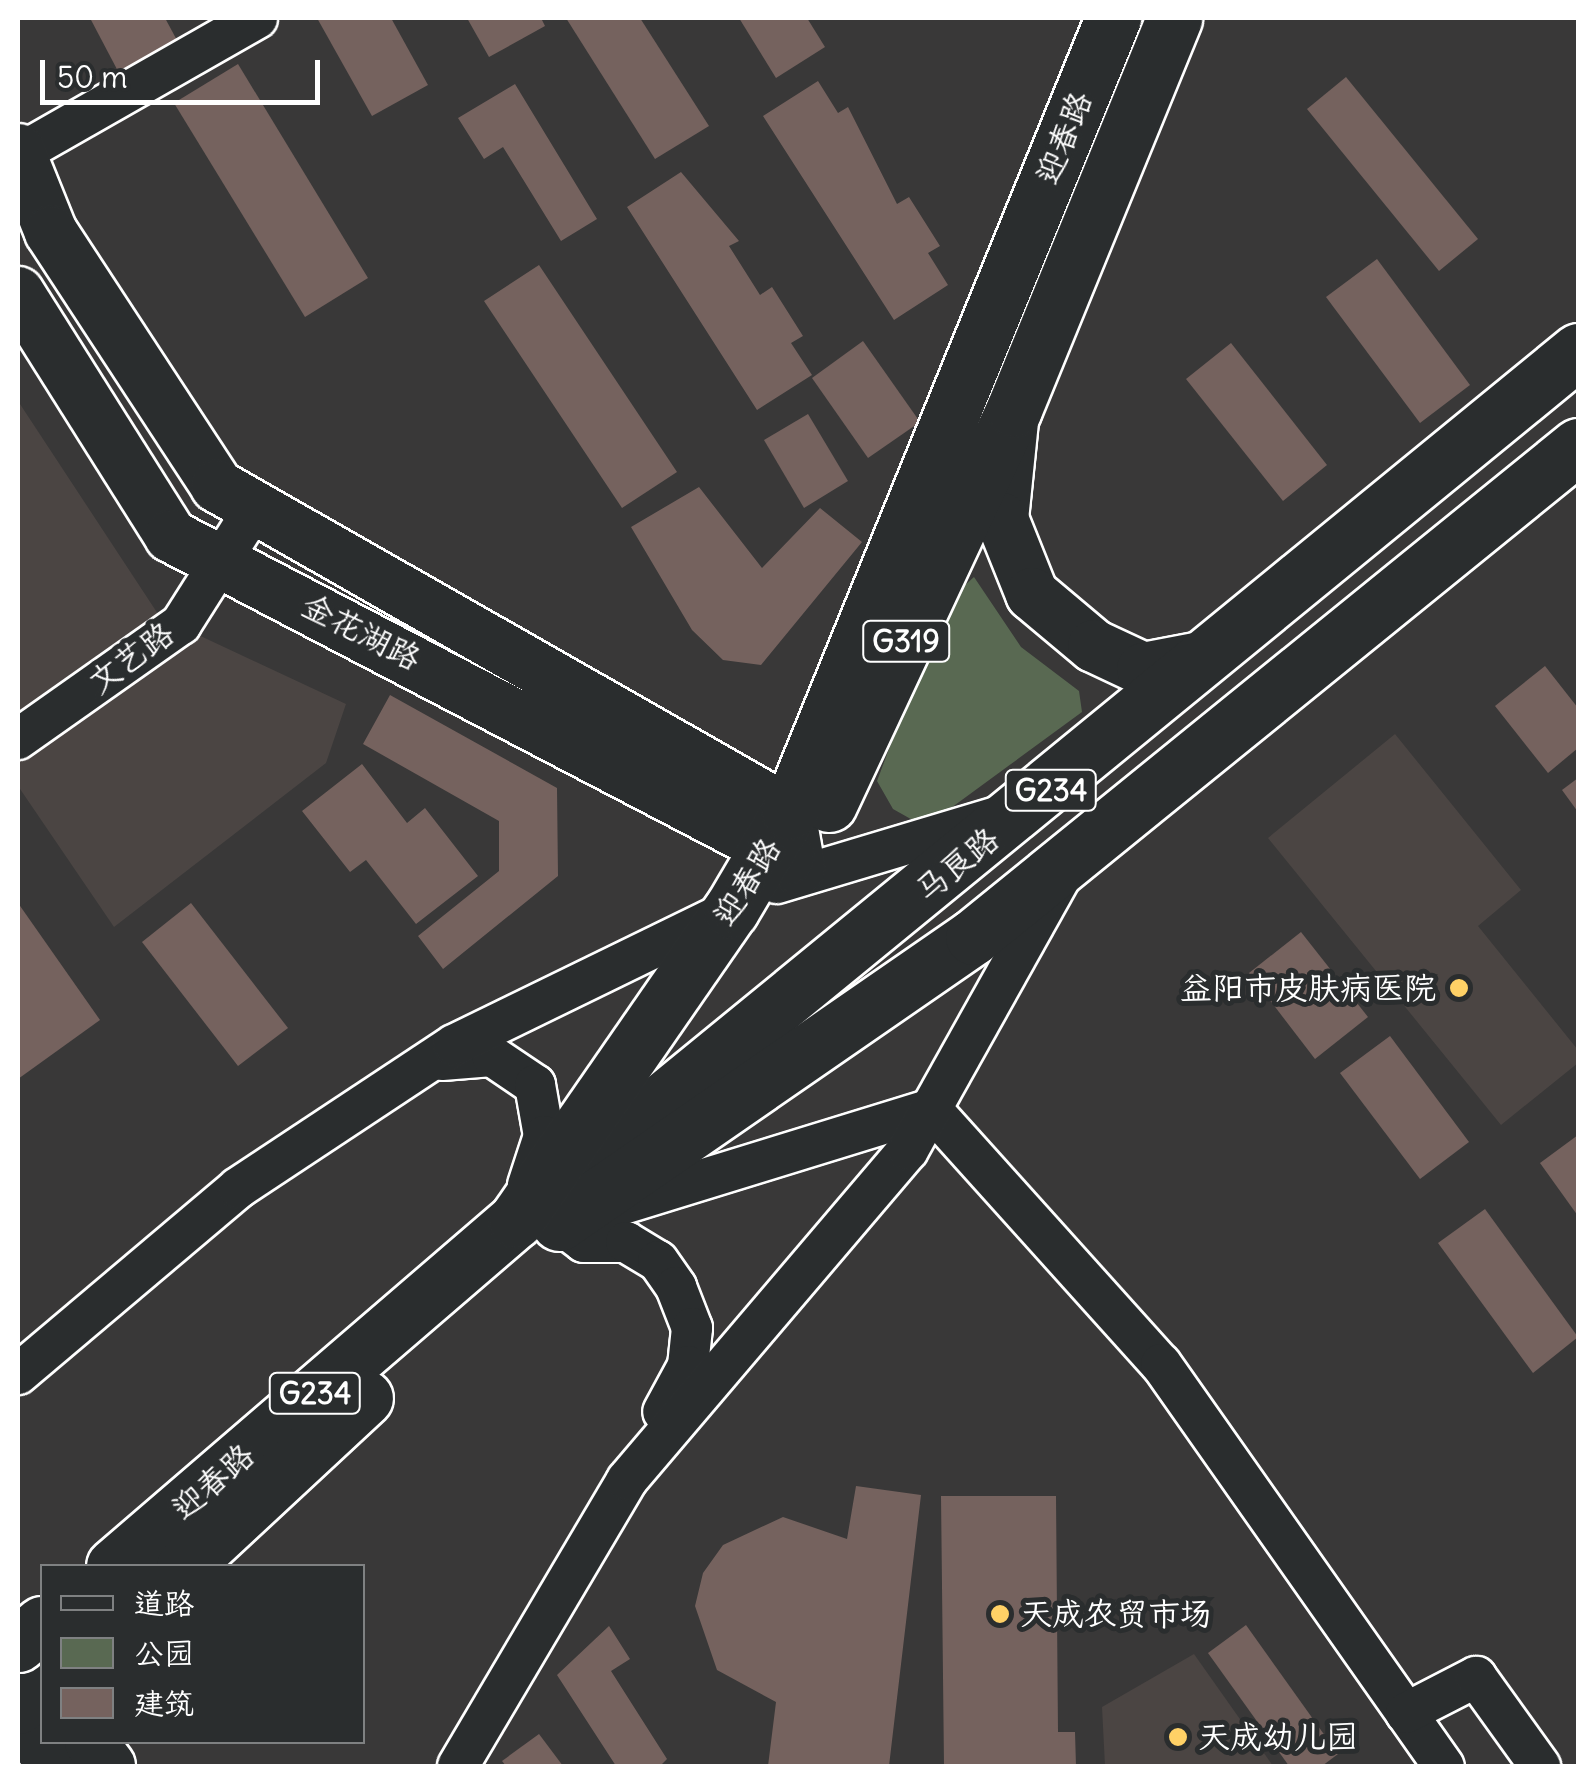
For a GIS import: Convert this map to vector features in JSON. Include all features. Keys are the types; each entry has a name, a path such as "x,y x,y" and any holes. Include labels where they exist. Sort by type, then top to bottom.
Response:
{"highway":[{"name":"迎春路","path":"116,1564 538,1222 732,910 787,841 1113,18"},
{"name":"迎春路","path":"186,1564 538,1222 626,1130 787,841 1014,409 1174,18"},
{"name":"马良路","path":"626,1130 1027,809 1578,351"},
{"name":"马良路","path":"538,1222 973,937 1578,446"},
{"path":"18,1640 40,1625"},
{"path":"29,1739 40,1694"}],"main road":[{"path":"18,152 51,232 217,486 256,506 787,841"},
{"name":"金花湖路","path":"18,293 171,536 787,841"},
{"path":"1014,409 1002,519 1032,594 1094,646 1143,669 1206,657"},
{"path":"18,1640 40,1669"},
{"path":"93,1744 109,1766"}],"street":[{"path":"18,152 258,18"},
{"name":"文艺路","path":"18,739 181,624 256,506"},
{"path":"787,841 1027,809"},
{"path":"627,1480 908,1150 1074,855"},
{"path":"18,1374 238,1188 428,1063 732,910"},
{"path":"428,1063 492,1056 535,1085 544,1136 538,1222"},
{"path":"538,1222 931,1108"},
{"path":"931,1108 1161,1364 1444,1766"},
{"path":"458,1766 627,1480 688,1366 692,1328 658,1261 626,1242 584,1242 538,1222"},
{"path":"1406,1713 1476,1677 1540,1766"}],"shaded area":[{"path":"18,401 160,617 346,704 326,763 114,927 18,786"},
{"name":"益阳市皮肤病医院","path":"1395,734 1521,890 1478,926 1578,1050 1578,1063 1501,1125 1268,838"},
{"name":"天成幼儿园","path":"1194,1654 1273,1766 1105,1766 1102,1707"}],"green space":[{"path":"974,577 1021,647 1079,691 1082,712 925,827 893,809 877,781 943,605"}],"building":[{"path":"90,18 165,18 179,44 120,75"},
{"path":"317,18 391,18 428,85 372,116"},
{"path":"467,18 541,18 545,26 489,57"},
{"path":"566,18 640,18 709,126 655,159"},
{"path":"739,18 807,18 825,47 776,78"},
{"path":"238,64 368,278 305,317 174,103"},
{"path":"1346,77 1478,239 1439,271 1307,109"},
{"path":"818,81 838,113 848,107 897,204 909,197 940,246 928,253 948,285 894,320 763,116"},
{"path":"515,84 597,219 561,241 503,147 484,159 458,118"},
{"path":"681,172 739,241 729,246 760,295 772,287 803,336 791,343 812,375 757,410 627,207"},
{"path":"1377,259 1470,385 1420,423 1326,297"},
{"path":"539,265 677,472 622,508 484,301"},
{"path":"863,341 920,422 868,458 812,378"},
{"path":"1231,343 1327,465 1283,501 1186,379"},
{"path":"808,414 848,481 804,508 764,440"},
{"path":"699,487 762,568 820,508 862,542 761,665 723,660 692,630 631,527"},
{"path":"1545,666 1578,708 1578,748 1548,773 1495,706"},
{"path":"390,695 557,788 558,876 443,969 418,936 499,871 499,821 363,744"},
{"path":"362,764 407,823 425,808 478,876 416,924 366,860 350,872 302,811"},
{"path":"1578,778 1578,812 1562,790"},
{"path":"18,903 100,1020 18,1079"},
{"path":"191,903 288,1028 238,1066 142,942"},
{"path":"1301,932 1368,1017 1315,1059 1249,973"},
{"path":"1390,1036 1469,1142 1420,1179 1340,1073"},
{"path":"1578,1135 1578,1216 1540,1163"},
{"path":"1485,1209 1578,1337 1533,1373 1438,1243"},
{"path":"856,1486 921,1495 889,1766 768,1766 776,1702 717,1670 695,1606 703,1573 723,1545 783,1517 847,1539"},
{"name":"天成农贸市场","path":"941,1496 1056,1496 1058,1732 1075,1732 1076,1766 944,1766"},
{"path":"1246,1625 1338,1754 1322,1766 1289,1766 1208,1653"},
{"path":"609,1626 630,1659 611,1671 667,1759 660,1766 616,1766 557,1675"},
{"path":"539,1734 563,1766 506,1766 502,1761"}],"place":[{"name":"益阳市皮肤病医院","path":"1459,988"},
{"name":"天成农贸市场","path":"1000,1614"},
{"name":"天成幼儿园","path":"1178,1737"}]}
